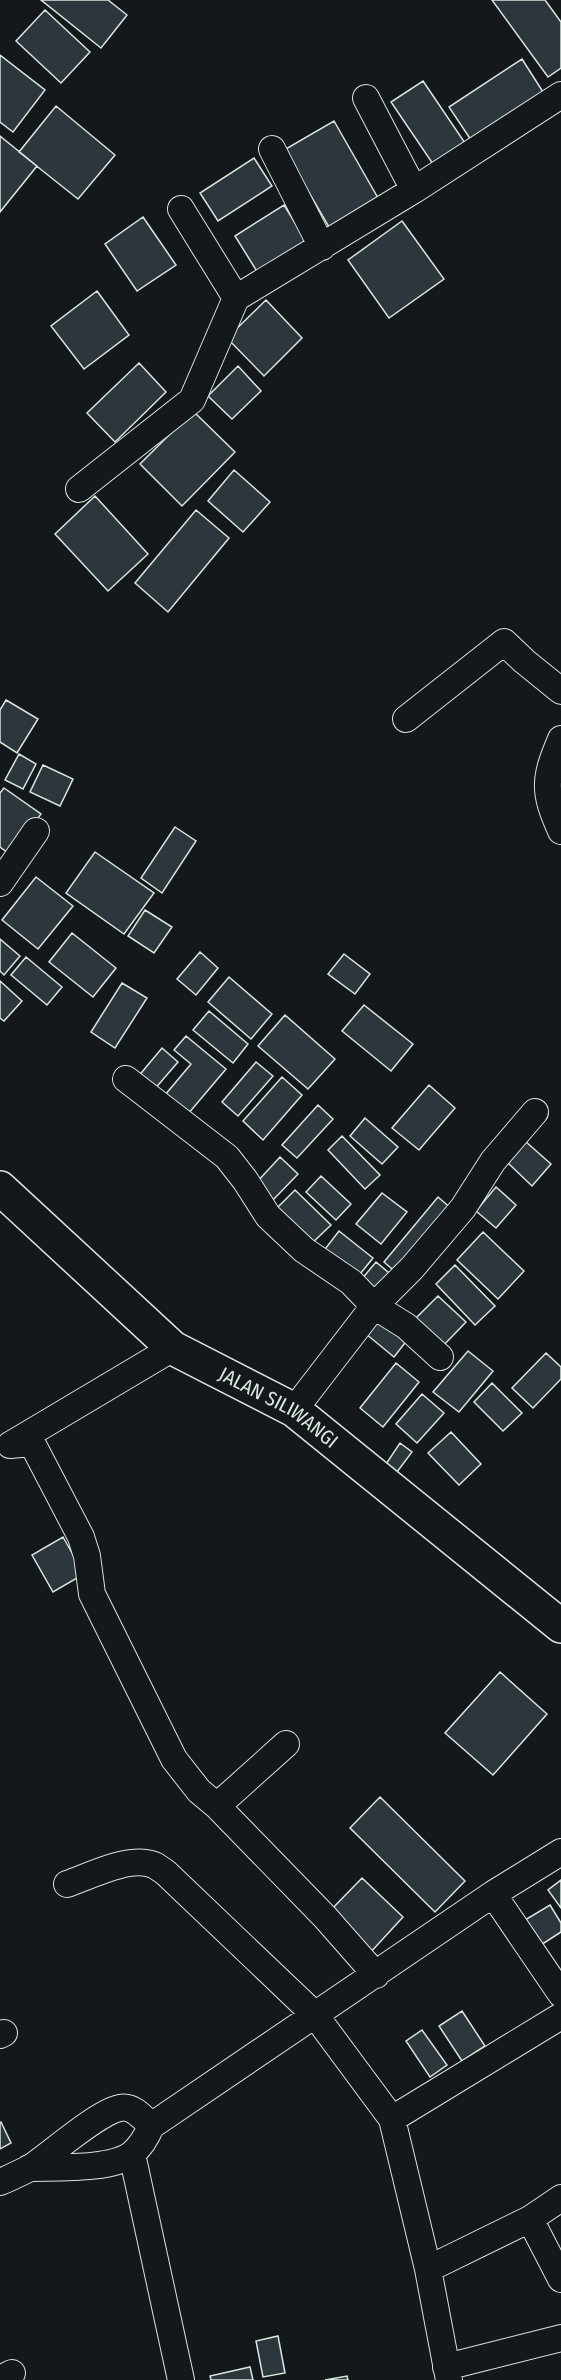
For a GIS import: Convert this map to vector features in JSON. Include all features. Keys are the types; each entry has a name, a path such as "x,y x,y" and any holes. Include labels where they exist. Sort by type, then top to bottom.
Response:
{"main road":[{"name":"JALAN SILIWANGI","path":"0,1188 173,1348 294,1410 561,1626"}],"street":[{"path":"79,489 192,400 236,298 414,190 561,95"},
{"path":"366,98 414,190"},
{"path":"272,149 322,247"},
{"path":"181,209 236,298"},
{"path":"406,719 504,642 561,690"},
{"path":"561,739 548,769 547,794 561,831"},
{"path":"0,883 36,831"},
{"path":"126,1079 227,1157 268,1216 304,1250 351,1282 374,1306 406,1326 440,1357"},
{"path":"294,1410 374,1306 412,1268 463,1208 493,1161 535,1112"},
{"path":"5,1448 173,1348"},
{"path":"5,1448 32,1443 81,1537 87,1556 92,1594 174,1759 200,1791 325,1917 376,1975"},
{"path":"217,1806 286,1744"},
{"path":"29,2168 115,2162 132,2154 143,2141 151,2126 493,1894 561,1852"},
{"path":"67,1884 118,1866 137,1862 153,1864 166,1873 315,2015 392,2119 428,2269 448,2373 561,2338"},
{"path":"493,1894 561,1994"},
{"path":"392,2119 561,2016"},
{"path":"0,2182 29,2168 103,2115 120,2108 130,2109 151,2126"},
{"path":"132,2154 181,2380"},
{"path":"428,2269 530,2219 561,2198"},
{"path":"530,2219 561,2279"}],"building":[{"path":"41,0 108,0 127,15 101,48"},
{"path":"492,0 545,0 561,22 561,68 548,77"},
{"path":"45,10 90,52 61,83 16,41"},
{"path":"0,55 45,90 13,132 0,122"},
{"path":"522,59 545,95 473,143 449,107"},
{"path":"423,81 467,146 435,167 391,102"},
{"path":"56,106 115,155 78,199 19,152"},
{"path":"334,121 378,198 329,227 284,150"},
{"path":"0,136 37,166 0,212"},
{"path":"254,158 272,186 218,221 200,193"},
{"path":"284,205 307,242 258,273 235,236"},
{"path":"143,217 176,265 137,291 105,244"},
{"path":"402,221 444,279 389,318 348,260"},
{"path":"97,291 129,335 84,369 51,326"},
{"path":"266,300 302,338 264,376 227,338"},
{"path":"139,363 166,392 115,442 87,413"},
{"path":"238,366 261,391 232,419 208,396"},
{"path":"193,411 235,452 182,506 140,464"},
{"path":"234,470 270,502 243,532 208,501"},
{"path":"95,496 148,554 108,591 55,534"},
{"path":"196,510 229,538 168,612 135,583"},
{"path":"6,700 38,719 17,753 0,742 0,710"},
{"path":"19,754 36,764 23,789 5,780"},
{"path":"43,765 73,779 60,806 30,792"},
{"path":"4,788 41,814 11,855 0,847 0,793"},
{"path":"175,827 196,841 162,893 141,878"},
{"path":"95,852 154,893 124,934 66,893"},
{"path":"36,877 73,906 38,949 2,920"},
{"path":"145,910 172,927 154,953 128,936"},
{"path":"72,933 116,968 93,997 49,962"},
{"path":"0,939 20,956 4,975 0,971"},
{"path":"200,952 218,968 196,995 177,979"},
{"path":"344,954 370,974 355,994 328,974"},
{"path":"26,957 62,987 47,1005 11,975"},
{"path":"229,977 272,1014 251,1039 208,1002"},
{"path":"0,981 22,1001 4,1021 0,1018"},
{"path":"122,983 147,998 115,1048 91,1032"},
{"path":"364,1005 413,1044 391,1071 342,1031"},
{"path":"209,1011 248,1044 233,1063 193,1030"},
{"path":"285,1015 335,1059 308,1089 258,1046"},
{"path":"186,1036 226,1069 188,1114 165,1095 191,1064 174,1050"},
{"path":"162,1048 178,1062 153,1091 137,1078"},
{"path":"256,1062 273,1076 238,1116 222,1102"},
{"path":"282,1077 302,1095 263,1140 243,1121"},
{"path":"429,1085 455,1108 419,1150 392,1128"},
{"path":"318,1105 333,1119 297,1158 282,1145"},
{"path":"365,1118 398,1147 382,1164 350,1136"},
{"path":"342,1136 380,1175 365,1189 328,1150"},
{"path":"525,1141 551,1164 532,1186 507,1162"},
{"path":"280,1157 298,1174 273,1200 256,1183"},
{"path":"321,1176 351,1204 336,1220 306,1192"},
{"path":"496,1187 516,1205 496,1228 476,1211"},
{"path":"295,1190 331,1225 309,1246 274,1211"},
{"path":"382,1193 407,1212 381,1244 356,1224"},
{"path":"438,1197 453,1210 399,1275 384,1262"},
{"path":"339,1231 373,1258 356,1279 322,1253"},
{"path":"483,1232 524,1271 498,1299 457,1260"},
{"path":"376,1262 394,1277 379,1295 361,1280"},
{"path":"455,1265 495,1306 475,1325 436,1284"},
{"path":"438,1296 466,1322 439,1350 411,1323"},
{"path":"380,1316 408,1339 394,1357 366,1334"},
{"path":"468,1351 493,1371 459,1412 433,1392"},
{"path":"546,1353 561,1367 561,1379 533,1408 512,1388"},
{"path":"396,1363 419,1382 383,1427 360,1408"},
{"path":"492,1383 522,1413 503,1431 474,1402"},
{"path":"422,1394 444,1413 417,1443 396,1424"},
{"path":"451,1432 481,1464 459,1485 428,1453"},
{"path":"400,1443 412,1452 397,1472 386,1464"},
{"path":"63,1537 84,1574 53,1592 32,1555"},
{"path":"500,1672 547,1714 493,1775 445,1733"},
{"path":"380,1797 465,1881 435,1912 350,1828"},
{"path":"362,1878 403,1917 369,1954 327,1914"},
{"path":"561,1880 561,1908 548,1890"},
{"path":"550,1905 561,1923 561,1932 541,1945 525,1920"},
{"path":"462,2011 485,2046 462,2061 439,2026"},
{"path":"422,2030 447,2065 430,2077 406,2041"},
{"path":"0,2123 11,2143 0,2149"},
{"path":"278,2336 285,2373 263,2377 256,2341"},
{"path":"250,2367 253,2380 211,2380 210,2376"},
{"path":"347,2376 348,2380 325,2380"}]}
